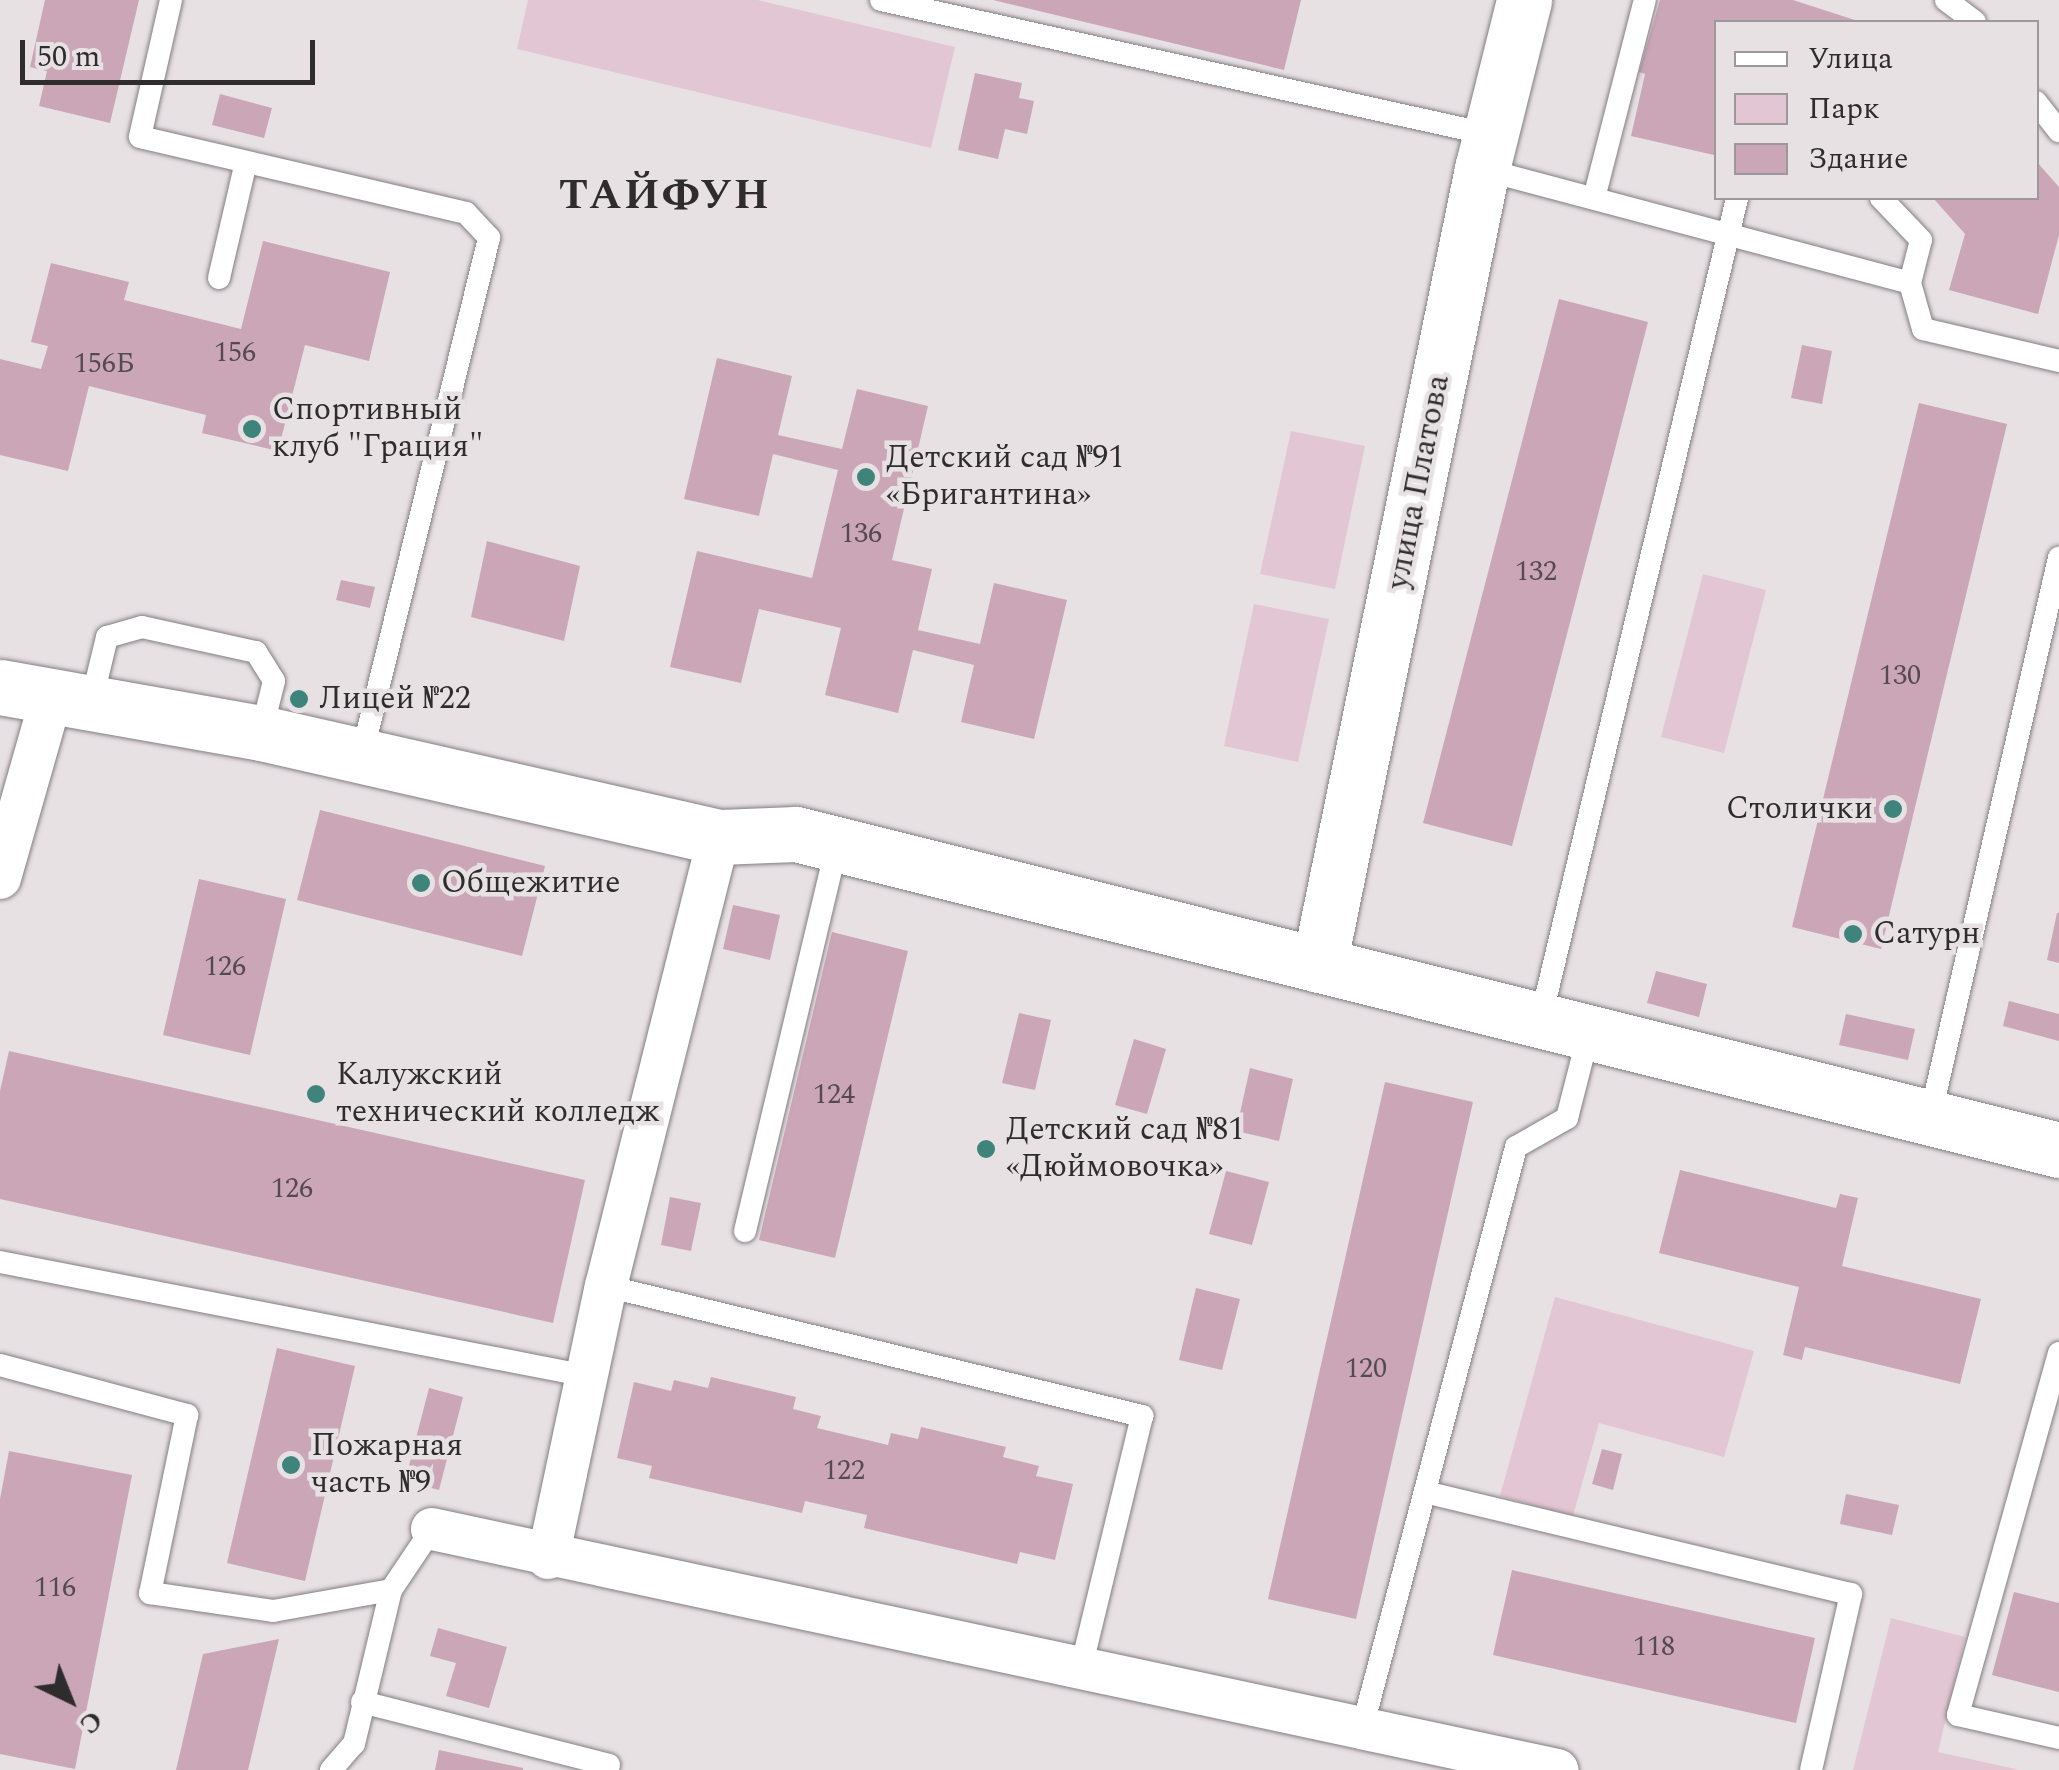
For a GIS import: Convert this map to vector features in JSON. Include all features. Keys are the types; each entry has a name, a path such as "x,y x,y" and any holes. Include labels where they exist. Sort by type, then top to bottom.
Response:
{"street":[{"name":"улица Платова","path":"1319,965 1488,152 1524,0"},
{"path":"0,878 48,694 262,734 718,837 796,834 2059,1150"},
{"path":"548,1558 606,1286 718,837"},
{"path":"432,1529 548,1558 1364,1725 1557,1770"}],"lane":[{"path":"171,0 140,137 466,214 489,238 361,758"},
{"path":"880,0 1488,152 1594,198 1910,283"},
{"path":"1594,198 1645,0"},
{"path":"1946,0 1971,20"},
{"path":"2039,106 2059,131"},
{"path":"219,278 246,162"},
{"path":"1364,1725 1516,1147 1567,1118 1564,1029 1736,200"},
{"path":"1883,200 1920,240 1910,283 1922,329 2059,361"},
{"path":"1930,1118 2059,558"},
{"path":"48,694 107,637 142,627 256,652 274,681 262,734"},
{"path":"744,1231 836,844"},
{"path":"0,1262 587,1376"},
{"path":"606,1286 1142,1416 1081,1668"},
{"path":"2059,1353 1958,1715 2059,1738"},
{"path":"0,1365 187,1416 150,1593 273,1611 391,1590"},
{"path":"1425,1492 1852,1594 1811,1770"},
{"path":"331,1770 354,1744 391,1590 432,1529"},
{"path":"362,1702 609,1764"}],"green space":[{"path":"528,0 758,0 955,47 931,148 517,49"},
{"path":"1291,431 1365,446 1335,589 1260,574"},
{"path":"1703,574 1766,590 1724,753 1661,737"},
{"path":"1254,604 1329,619 1298,762 1224,746"},
{"path":"1555,1297 1754,1351 1724,1457 1599,1423 1573,1516 1500,1496"},
{"path":"1891,1618 1965,1637 1938,1752 2020,1770 1853,1770"}],"building":[{"path":"45,0 139,0 110,123 39,106 47,71 30,67"},
{"path":"993,0 1301,0 1284,70"},
{"path":"1660,0 1793,0 1855,20 1714,20 1714,155 1631,136 1645,74 1639,72"},
{"path":"975,73 1022,83 1019,98 1034,101 1027,134 1005,129 998,159 958,150"},
{"path":"220,94 272,108 264,138 212,125"},
{"path":"2039,164 2059,187 2059,235 2038,314 1949,290 1965,234 1935,200 2039,200"},
{"path":"263,241 390,272 369,361 305,345 278,451 202,433 206,415 89,386 68,471 0,455 0,359 41,369 48,346 31,342 51,263 129,282 124,300 241,329"},
{"path":"1559,299 1648,322 1512,846 1423,823"},
{"path":"1802,345 1832,351 1822,404 1791,398"},
{"path":"717,358 792,376 778,435 842,449 857,389 928,406 892,560 932,569 918,630 980,644 994,583 1067,600 1034,739 961,722 974,665 913,650 898,713 825,695 841,628 759,609 741,683 670,667 697,551 812,578 838,470 773,454 759,516 684,499"},
{"path":"1919,403 2007,424 1881,949 1792,927"},
{"path":"487,541 580,566 564,641 471,617"},
{"path":"341,580 375,587 370,608 336,600"},
{"name":"Общежитие","path":"320,810 545,866 522,956 297,900"},
{"path":"199,879 286,899 250,1055 163,1035"},
{"path":"733,905 780,915 770,960 723,949"},
{"path":"2059,913 2059,963 2047,960"},
{"path":"832,932 908,951 835,1258 759,1240"},
{"path":"1656,971 1707,984 1699,1017 1647,1003"},
{"path":"2009,1001 2059,1014 2059,1041 2003,1026"},
{"path":"1019,1013 1051,1020 1035,1090 1002,1083"},
{"path":"1846,1014 1915,1029 1908,1060 1839,1045"},
{"path":"1134,1039 1166,1049 1147,1114 1115,1105"},
{"path":"9,1051 585,1180 553,1323 0,1199 0,1091"},
{"path":"1250,1068 1293,1079 1279,1141 1236,1131"},
{"path":"1385,1082 1473,1102 1356,1619 1268,1599"},
{"path":"1680,1170 1836,1208 1840,1194 1858,1198 1842,1266 1981,1299 1960,1384 1805,1347 1802,1360 1783,1355 1799,1287 1659,1253"},
{"path":"1226,1171 1269,1182 1252,1245 1209,1234"},
{"path":"670,1197 701,1203 691,1251 661,1245"},
{"path":"1196,1288 1240,1299 1222,1370 1179,1360"},
{"name":"Пожарная часть №9","path":"277,1348 355,1366 305,1581 227,1563"},
{"path":"711,1377 796,1397 793,1409 821,1416 817,1428 888,1445 891,1433 918,1439 921,1427 1006,1447 1003,1457 1039,1466 1036,1476 1073,1484 1055,1560 1020,1552 1017,1564 864,1528 867,1515 805,1501 802,1513 649,1478 652,1466 617,1458 634,1382 671,1391 674,1380 708,1388"},
{"path":"429,1388 463,1397 439,1490 405,1481"},
{"path":"1602,1449 1622,1454 1613,1490 1592,1484"},
{"path":"9,1451 132,1475 75,1769 0,1754 0,1499"},
{"path":"1846,1494 1899,1505 1892,1535 1840,1524"},
{"path":"1512,1570 1815,1638 1796,1723 1493,1655"},
{"path":"2014,1592 2059,1603 2059,1692 1992,1675"},
{"path":"438,1628 507,1647 489,1708 446,1696 456,1663 430,1656"},
{"path":"279,1639 248,1770 176,1770 203,1654"},
{"path":"439,1750 523,1768 523,1770 435,1770"}],"place":[{"name":"Спортивный клуб \"Грация\"","path":"252,429"},
{"name":"Детский сад №91 «Бригантина»","path":"866,477"},
{"name":"Лицей №22","path":"299,699"},
{"name":"Столички","path":"1893,809"},
{"name":"Общежитие","path":"421,883"},
{"name":"Сатурн","path":"1853,934"},
{"name":"Калужский технический колледж","path":"316,1094"},
{"name":"Детский сад №81 «Дюймовочка»","path":"986,1149"},
{"name":"Пожарная часть №9","path":"291,1465"}],"district":[{"name":"ТАЙФУН","path":"665,196"}]}
